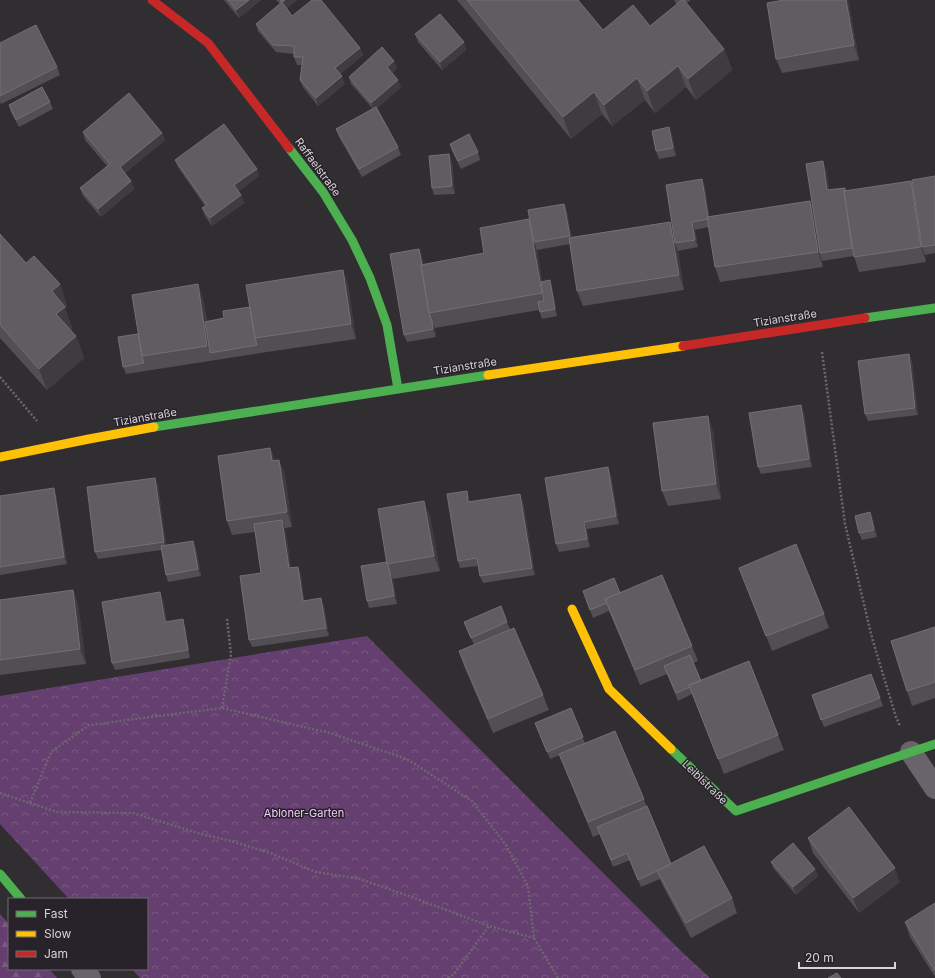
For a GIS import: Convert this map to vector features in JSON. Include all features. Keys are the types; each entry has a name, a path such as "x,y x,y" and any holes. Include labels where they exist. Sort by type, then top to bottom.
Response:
{"street":[{"name":"Raffaelstraße","path":"152,0 208,43 323,192 352,240 370,278 387,325 398,388"},
{"name":"Tizianstraße","path":"0,457 155,427 398,388 935,308"},
{"name":"Leiblstraße","path":"572,609 609,689 736,811 911,752"},
{"path":"935,744 911,752 935,788"},
{"path":"0,874 20,898"},
{"path":"83,970 90,978"}],"path":[{"path":"819,326 845,524 872,638 896,717 911,752"},
{"path":"0,377 32,416"},
{"path":"222,708 231,654 227,619"},
{"path":"30,804 51,752 89,725 222,708 330,733 407,759 472,801 506,845 528,886 534,938 558,978"},
{"path":"0,793 56,812 133,813 200,834 231,840 270,853 316,872 360,879 489,926 534,938"},
{"path":"448,978 454,974 489,926"}],"green space":[{"name":"Abloner-Garten","path":"367,636 682,952 710,978 140,978 133,970 148,970 148,898 68,898 0,824 0,696"},
{"path":"0,914 8,923 8,970 50,970 57,978 0,978"}],"building":[{"path":"228,0 249,0 236,10"},
{"path":"312,0 321,0 360,48 335,68 342,76 316,98 300,80 303,57 294,57 294,46 273,45 256,24 282,2 292,16"},
{"path":"467,0 578,0 603,30 633,5 650,26 682,0 684,0 724,49 688,79 678,66 647,91 637,78 604,105 594,92 563,117"},
{"path":"784,0 846,0 854,45 776,59 767,3"},
{"path":"440,14 464,42 440,62 415,34"},
{"path":"36,25 57,67 0,96 0,43"},
{"path":"382,47 394,61 387,67 398,80 371,103 349,77"},
{"path":"42,87 50,102 16,120 9,105"},
{"path":"129,93 162,133 120,167 131,181 98,209 80,188 110,164 83,132"},
{"path":"376,107 398,147 359,169 336,129"},
{"path":"224,124 257,169 234,185 241,195 210,218 202,208 207,205 175,160"},
{"path":"669,127 673,148 656,151 652,131"},
{"path":"469,134 478,152 458,161 450,144"},
{"path":"449,154 452,186 432,188 429,156"},
{"path":"823,161 827,190 845,188 844,191 852,248 820,253 806,164"},
{"path":"935,176 935,245 922,247 912,180"},
{"path":"702,179 708,219 692,222 695,240 675,243 666,185"},
{"path":"911,181 921,247 854,257 844,191"},
{"path":"810,201 818,252 715,267 707,217"},
{"path":"564,204 570,236 534,242 528,210"},
{"path":"529,219 542,293 429,313 421,265 484,253 480,228"},
{"path":"670,222 679,275 577,291 569,238"},
{"path":"0,234 26,263 34,256 60,284 52,291 65,307 56,314 76,336 39,369 0,325"},
{"path":"419,249 433,329 404,335 390,254"},
{"path":"343,270 351,324 255,338 246,285"},
{"path":"550,280 555,309 540,312 538,302 544,301 541,282"},
{"path":"198,284 207,346 142,356 132,295"},
{"path":"250,307 257,345 210,353 205,322 224,318 223,311"},
{"path":"138,334 144,363 123,367 118,337"},
{"path":"909,354 915,408 865,414 858,361"},
{"path":"801,405 809,459 758,467 749,413"},
{"path":"708,416 716,484 662,491 653,423"},
{"path":"270,448 272,461 279,460 287,512 227,521 218,456"},
{"path":"608,467 616,516 584,522 587,539 556,544 545,478"},
{"path":"155,478 164,542 95,552 87,487"},
{"path":"54,488 64,557 0,567 0,496"},
{"path":"467,491 468,502 520,494 532,568 480,576 477,558 458,561 447,494"},
{"path":"424,501 434,556 387,564 378,509"},
{"path":"870,512 874,530 859,533 855,516"},
{"path":"282,520 289,568 298,567 303,601 321,598 326,628 249,640 240,576 261,573 254,524"},
{"path":"193,541 198,569 166,575 161,546"},
{"path":"796,544 824,614 766,636 739,568"},
{"path":"387,562 394,596 367,601 361,566"},
{"path":"662,575 692,646 635,670 605,599"},
{"path":"614,578 620,593 605,599 607,603 590,610 583,591"},
{"path":"73,590 80,649 0,660 0,600"},
{"path":"160,592 165,622 183,619 188,650 112,663 102,602"},
{"path":"501,606 507,622 471,638 464,622"},
{"path":"935,627 935,682 907,691 891,641"},
{"path":"514,628 543,695 488,719 459,651"},
{"path":"690,655 701,681 689,685 690,687 676,693 664,666"},
{"path":"749,661 778,735 718,759 689,685"},
{"path":"871,674 880,698 821,720 812,695"},
{"path":"571,708 583,737 547,752 535,723"},
{"path":"615,731 644,799 588,822 559,754"},
{"path":"647,806 671,864 638,880 627,853 611,860 597,827"},
{"path":"849,807 895,868 853,898 808,838"},
{"path":"793,843 815,869 793,887 771,862"},
{"path":"704,846 732,898 686,923 657,871"},
{"path":"935,903 935,971 905,922"},
{"path":"837,973 841,978 828,978"}],"traffic: fast":[{"path":"289,148 323,192 352,240 370,278 387,325 398,389"},
{"path":"865,318 935,308"},
{"path":"154,427 488,375"},
{"path":"671,749 736,811 935,744"},
{"path":"0,874 20,898"}],"traffic: slow":[{"path":"488,375 683,346"},
{"path":"0,457 154,427"},
{"path":"572,609 609,689 671,749"}],"traffic: jam":[{"path":"152,0 208,43 289,148"},
{"path":"683,346 865,318"}]}
